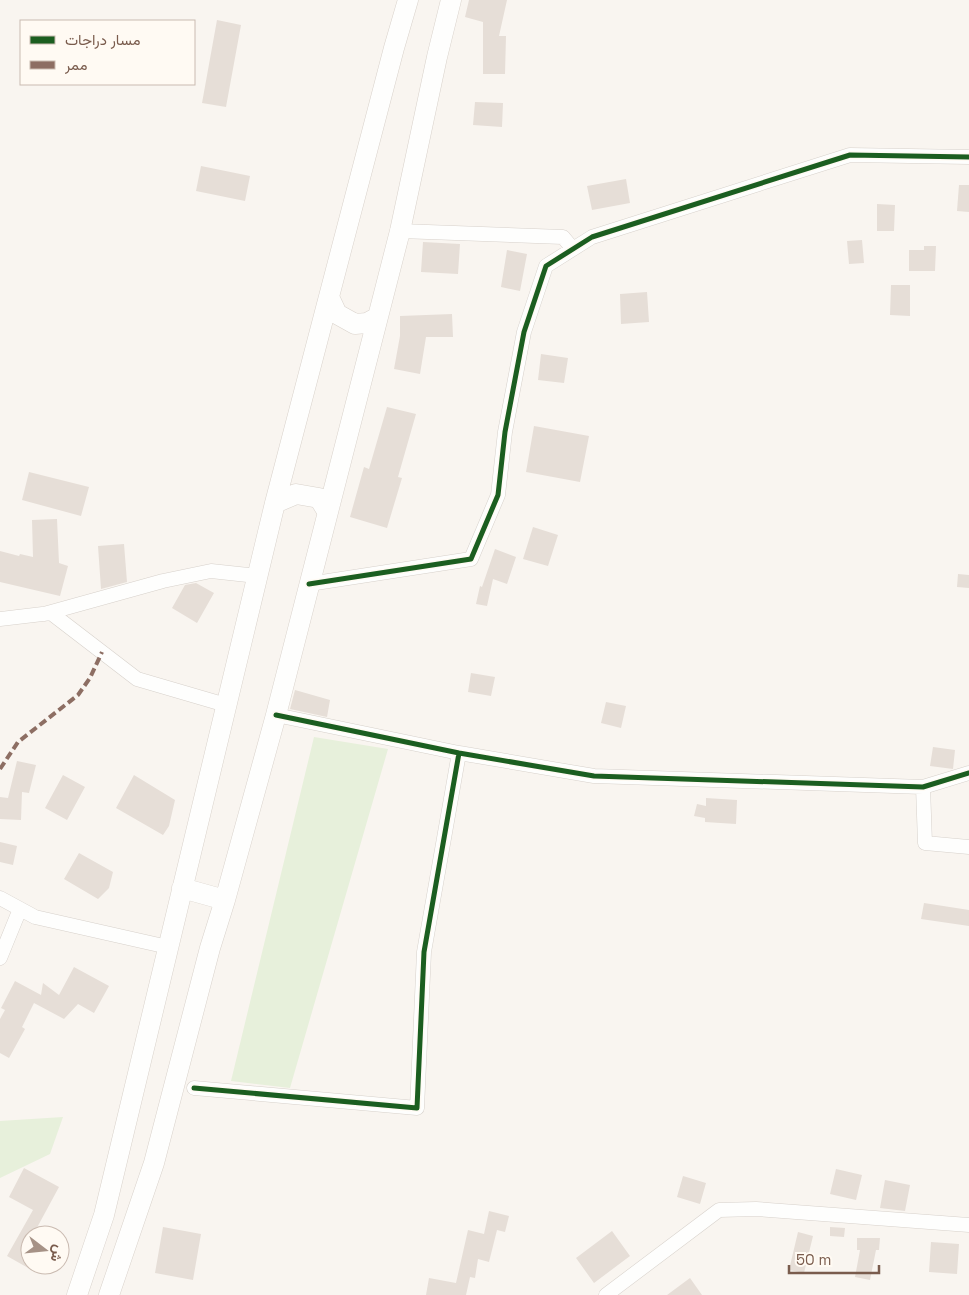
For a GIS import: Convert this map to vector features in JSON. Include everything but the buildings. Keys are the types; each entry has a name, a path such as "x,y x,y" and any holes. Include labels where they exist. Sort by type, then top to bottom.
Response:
{"main road":[{"path":"77,1295 104,1215 275,503 408,0"},
{"path":"109,1295 154,1163 210,948 276,714 400,231 451,0"},
{"path":"329,297 337,314 355,324 367,323 378,317"},
{"path":"275,503 296,494 319,498 328,511"},
{"path":"182,888 225,900"}],"street":[{"path":"308,584 471,559 498,495 505,432 524,332 546,266 592,237 850,155 969,157"},
{"path":"400,231 563,237 573,249"},
{"path":"44,614 163,581 211,571 258,576"},
{"path":"0,619 52,613 137,678 226,705"},
{"path":"276,714 459,753 594,776 923,787 969,772"},
{"path":"194,1088 417,1108 424,952 459,753"},
{"path":"923,787 925,843 969,847"},
{"path":"0,898 35,917 168,947"},
{"path":"0,958 20,909"},
{"path":"606,1295 719,1210 756,1209 969,1225"}],"green space":[{"path":"314,737 388,749 290,1088 231,1081"},
{"path":"63,1117 50,1154 0,1178 0,1121"}],"marked path":[{"path":"0,769 18,742 78,695 90,678 102,652"}],"cycle path":[{"path":"309,584 471,559 498,495 505,432 524,332 546,266 592,237 850,155 969,157"},
{"path":"276,715 459,753 594,776 923,787 969,773"},
{"path":"194,1088 417,1108 424,952 459,753"}]}
